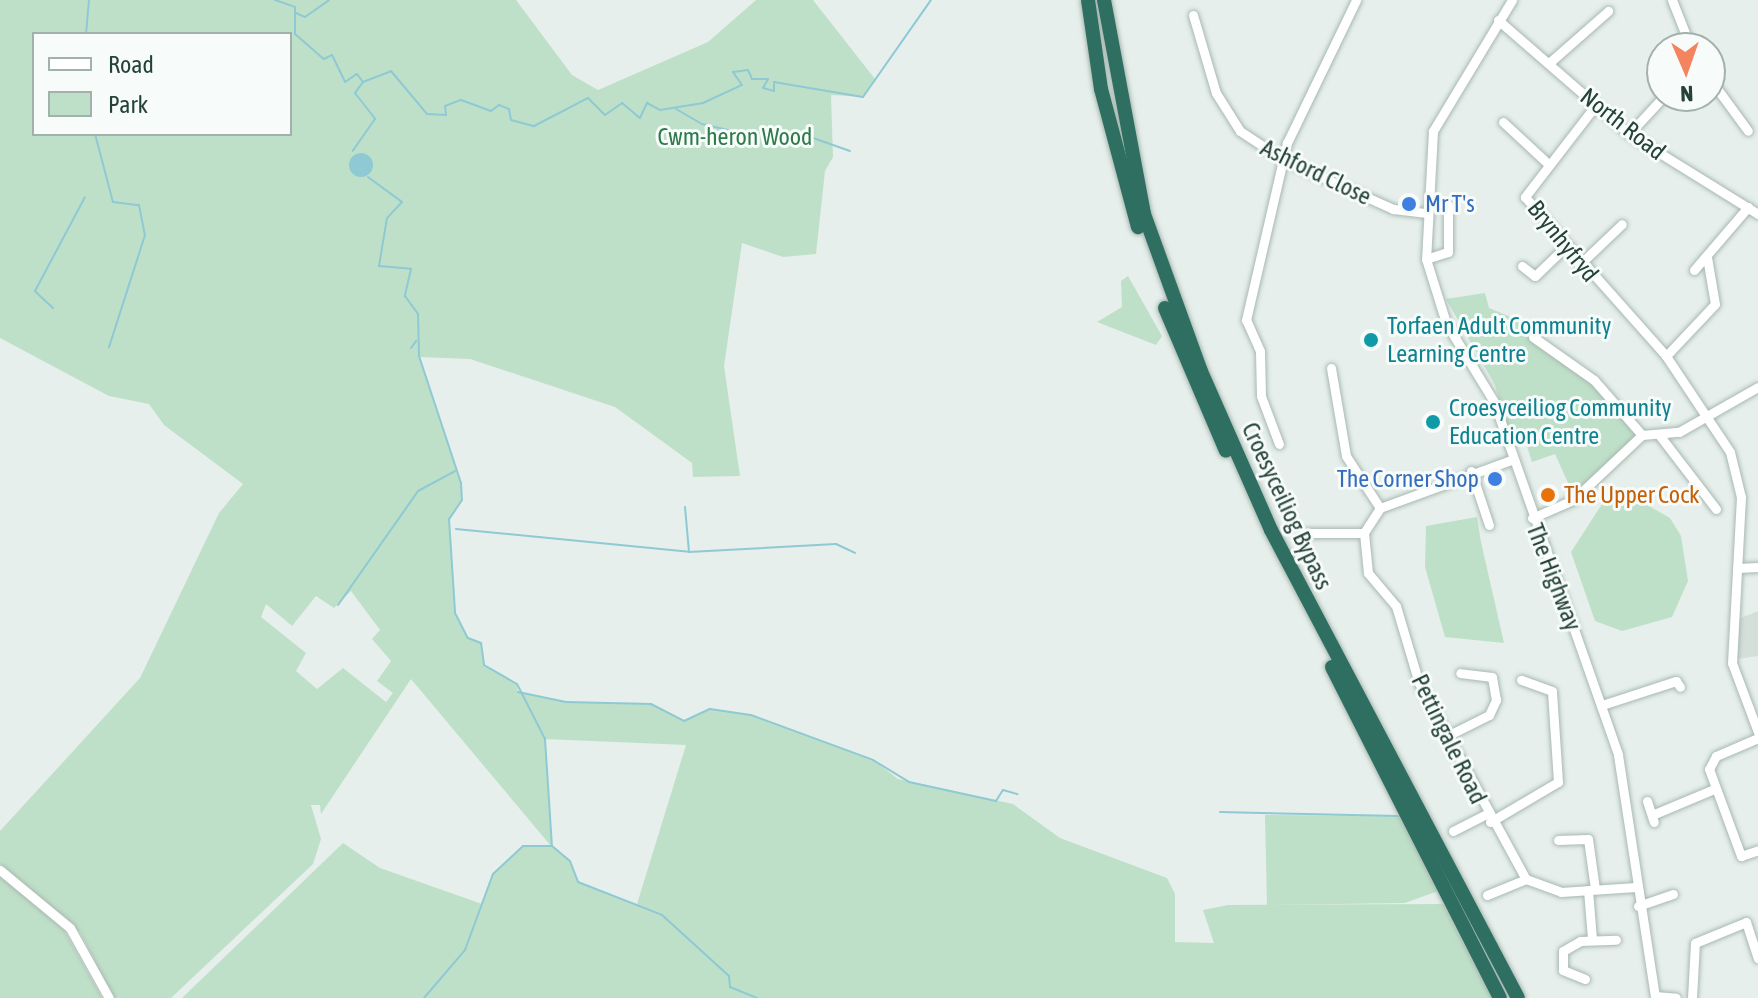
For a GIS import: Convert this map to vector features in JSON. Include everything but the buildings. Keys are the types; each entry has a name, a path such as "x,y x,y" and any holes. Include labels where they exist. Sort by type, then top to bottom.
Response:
{"highway":[{"name":"Croesyceiliog Bypass","path":"1088,0 1116,155 1190,375 1500,998"},
{"name":"Croesyceiliog Bypass","path":"1104,0 1144,214 1200,369 1271,530 1518,998"}],"street":[{"path":"1279,444 1261,396 1260,351 1246,320 1284,160 1356,0"},
{"name":"The Highway","path":"1512,0 1437,121 1425,213 1426,259 1438,306 1494,402 1511,460 1618,755 1638,906 1654,997"},
{"path":"1672,0 1685,32"},
{"path":"1549,63 1608,11"},
{"name":"Ashford Close","path":"1193,15 1224,110 1240,131 1284,160 1393,209 1425,213"},
{"name":"North Road","path":"1498,20 1629,134 1758,214"},
{"path":"1726,101 1748,131"},
{"name":"Brynhyfryd","path":"1595,106 1546,162 1525,197 1579,265 1666,356 1711,415 1739,483 1732,663 1758,735"},
{"path":"1629,134 1649,112"},
{"path":"1503,122 1546,162"},
{"path":"1426,259 1448,252 1448,205"},
{"path":"1694,270 1748,207"},
{"path":"1579,265 1622,224"},
{"path":"1522,266 1535,276 1564,248"},
{"path":"1666,356 1715,304 1707,257"},
{"path":"1533,337 1594,380 1642,435 1660,436 1711,415 1758,387"},
{"path":"1331,368 1346,456 1380,508"},
{"path":"1532,518 1573,500 1642,435"},
{"path":"1660,436 1716,509"},
{"path":"1305,533 1364,533 1380,508 1471,471 1511,460"},
{"path":"1471,471 1489,525"},
{"name":"Pettingale Road","path":"1364,533 1368,573 1396,606 1419,683 1488,818 1526,879"},
{"path":"1737,568 1758,567"},
{"path":"1447,736 1494,708 1494,679 1466,677"},
{"path":"1602,705 1676,681 1680,687"},
{"path":"1488,818 1558,782 1552,691 1523,684"},
{"path":"1758,735 1711,761 1714,789 1741,856 1758,850"},
{"path":"1647,801 1653,818 1714,789"},
{"name":"Pettingale Road","path":"1453,831 1488,818"},
{"path":"1558,840 1588,839 1592,939"},
{"path":"0,870 70,928 109,998"},
{"path":"1487,895 1526,879 1561,892 1636,887"},
{"path":"1638,906 1673,894"},
{"path":"1692,998 1695,943 1746,922 1758,958"},
{"path":"1585,979 1571,978 1560,959 1570,945 1592,939 1616,940"},
{"path":"1654,997 1676,998"}],"shaded area":[{"path":"1758,611 1758,656 1737,659 1739,619"}],"green space":[{"name":"Cwm-heron Wood","path":"0,0 516,0 572,75 598,90 708,42 756,0 813,0 875,79 863,97 831,95 833,157 825,171 816,254 783,257 742,243 724,366 740,476 693,477 692,463 615,407 470,359 420,357 461,483 462,500 449,519 455,613 468,638 481,643 484,665 517,684 518,692 566,702 651,704 684,721 710,709 751,715 873,760 898,779 1013,804 1060,838 1167,878 1175,894 1175,942 1214,943 1203,910 1228,905 1443,904 1492,998 182,998 343,843 380,868 482,904 493,874 523,846 551,846 411,679 321,814 320,805 311,805 321,839 313,864 171,998 114,998 80,932 0,864 0,831 140,678 219,513 243,484 164,425 149,404 109,396 0,338","holes":["351,591 380,630 372,639 391,661 377,681 393,693 386,702 343,668 317,689 296,671 306,653 261,617 266,604 292,626 316,596 334,608","545,739 686,745 637,904 578,882 570,861 552,846"]},
{"path":"1128,276 1162,336 1156,345 1097,322 1122,307 1121,281"},
{"path":"1485,293 1489,308 1530,325 1530,341 1582,372 1637,437 1574,496 1555,454 1532,462 1523,434 1510,437 1495,385 1446,299"},
{"path":"1635,498 1670,518 1681,536 1688,581 1672,617 1622,631 1595,621 1571,552 1604,501"},
{"path":"1477,517 1504,643 1445,637 1425,567 1426,526"},
{"path":"1265,815 1400,816 1438,891 1405,903 1267,905"},
{"path":"0,875 64,930 102,998 0,998"}],"water":[{"path":"361,153 369,157 373,165 369,173 361,177 353,173 349,165 353,157"}],"waterway":[{"path":"86,32 89,0"},
{"path":"275,0 295,7 295,34 324,59 332,55 345,82 357,74 363,82 355,93 375,119 353,151"},
{"path":"296,13 305,17 329,0"},
{"path":"363,82 391,71 427,114 446,115 445,106 461,100 491,111 499,105 509,109 511,120 534,126 588,98 605,115 622,103 640,118 647,103 660,110 703,103 742,85 733,72 748,70 752,79 768,79 763,88 774,91 774,82 863,97 931,0"},
{"path":"676,109 702,124 740,133 799,133 850,151"},
{"path":"96,136 113,202 139,205 145,235 109,347"},
{"path":"368,177 402,202 387,218 379,266 411,269 405,296 418,314 419,356 461,483 462,500 449,519 455,613 468,638 481,643 484,665 517,684 545,739 552,846 570,861 578,882 662,915 729,976 730,987 757,998"},
{"path":"53,308 35,291 85,197"},
{"path":"411,348 416,341"},
{"path":"338,605 418,491 455,471"},
{"path":"685,507 689,552"},
{"path":"456,529 689,552 836,544 855,553"},
{"path":"518,692 566,702 651,704 684,721 710,709 751,715 873,760 909,782 996,801 1003,790 1017,794"},
{"path":"1220,812 1399,816"},
{"path":"424,998 465,950 493,874 523,846 552,846"}],"place":[{"name":"Mr T's","path":"1409,204"},
{"name":"Torfaen Adult Community Learning Centre","path":"1371,340"},
{"name":"Croesyceiliog Community Education Centre","path":"1433,422"},
{"name":"The Corner Shop","path":"1495,479"},
{"name":"The Upper Cock","path":"1548,495"}]}
